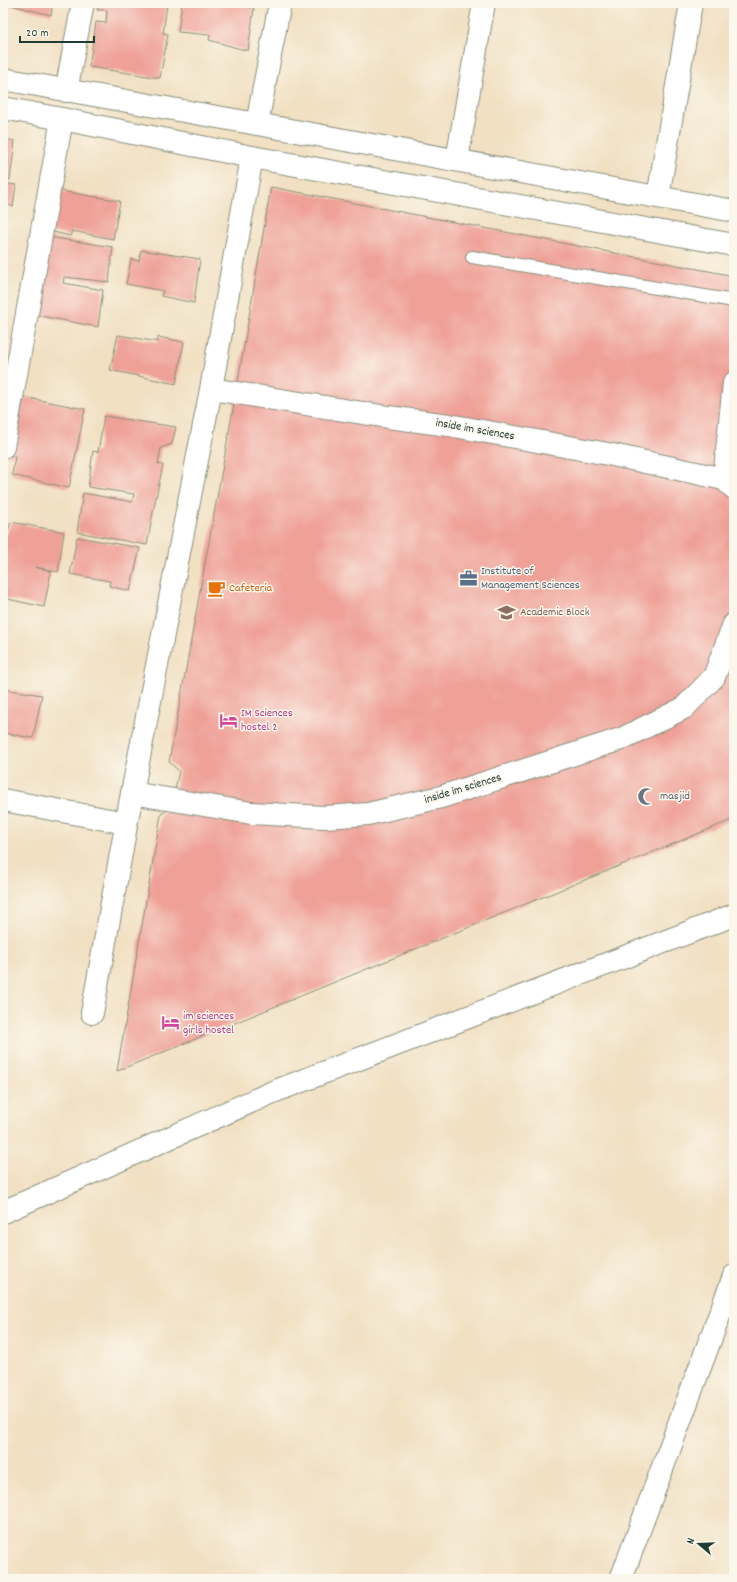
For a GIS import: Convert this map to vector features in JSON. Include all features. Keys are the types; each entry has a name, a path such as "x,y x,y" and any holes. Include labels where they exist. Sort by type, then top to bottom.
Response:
{"street":[{"path":"66,91 83,3"},
{"path":"257,124 280,3"},
{"path":"457,160 484,3"},
{"path":"658,197 691,3"},
{"path":"3,79 331,137 734,211"},
{"path":"3,108 252,157 734,245"},
{"path":"3,447 62,119"},
{"path":"326,170 331,137"},
{"path":"92,1012 126,823 211,389 252,157"},
{"path":"729,484 734,383"},
{"name":"inside im sciences","path":"211,389 380,416 449,425 608,454 729,484"},
{"name":"inside im sciences","path":"132,793 251,813 325,817 368,814 441,797 621,739 684,708 714,677 734,624"},
{"path":"3,800 126,823"},
{"path":"3,1212 273,1092 734,915"},
{"path":"621,1579 734,1276"}],"lane":[{"path":"472,257 734,302"}],"building":[{"path":"3,3 53,3 51,15"},
{"path":"99,3 159,3 167,5 163,33 168,34 160,78 89,67 96,22 106,23 107,10 97,10"},
{"path":"182,3 222,3 254,8 248,51 209,40 210,35 178,32"},
{"path":"3,139 15,141 10,180 3,179"},
{"path":"3,183 16,185 13,207 3,202"},
{"name":"Institute of Management Sciences","path":"271,187 734,276 734,819 117,1071 161,814 171,808 179,771 169,762 236,393"},
{"path":"56,190 120,201 113,239 72,231 70,236 49,231"},
{"path":"48,237 113,247 109,282 64,277 63,283 103,290 98,327 35,315"},
{"path":"141,250 200,259 194,303 161,296 163,291 126,284 131,259 139,261"},
{"path":"118,335 158,342 158,337 184,342 176,384 110,370"},
{"path":"24,397 85,409 69,488 12,475 15,456 7,456 10,437 16,439"},
{"path":"104,416 176,427 172,444 161,448 158,464 163,465 147,545 77,532 83,493 132,502 134,494 88,487 93,451 98,452"},
{"path":"11,522 64,532 58,572 35,567 51,571 44,607 3,598 3,533 7,534"},
{"path":"77,537 140,548 130,591 109,586 110,581 70,574"},
{"path":"3,689 42,695 33,738 3,733"}],"place":[{"name":"Institute of Management Sciences","path":"468,578"},
{"name":"Cafeteria","path":"216,588"},
{"name":"Academic Block","path":"507,612"},
{"name":"IM Sciences hostel 2","path":"228,720"},
{"name":"masjid","path":"647,796"},
{"name":"im sciences girls hostel","path":"170,1023"}]}
